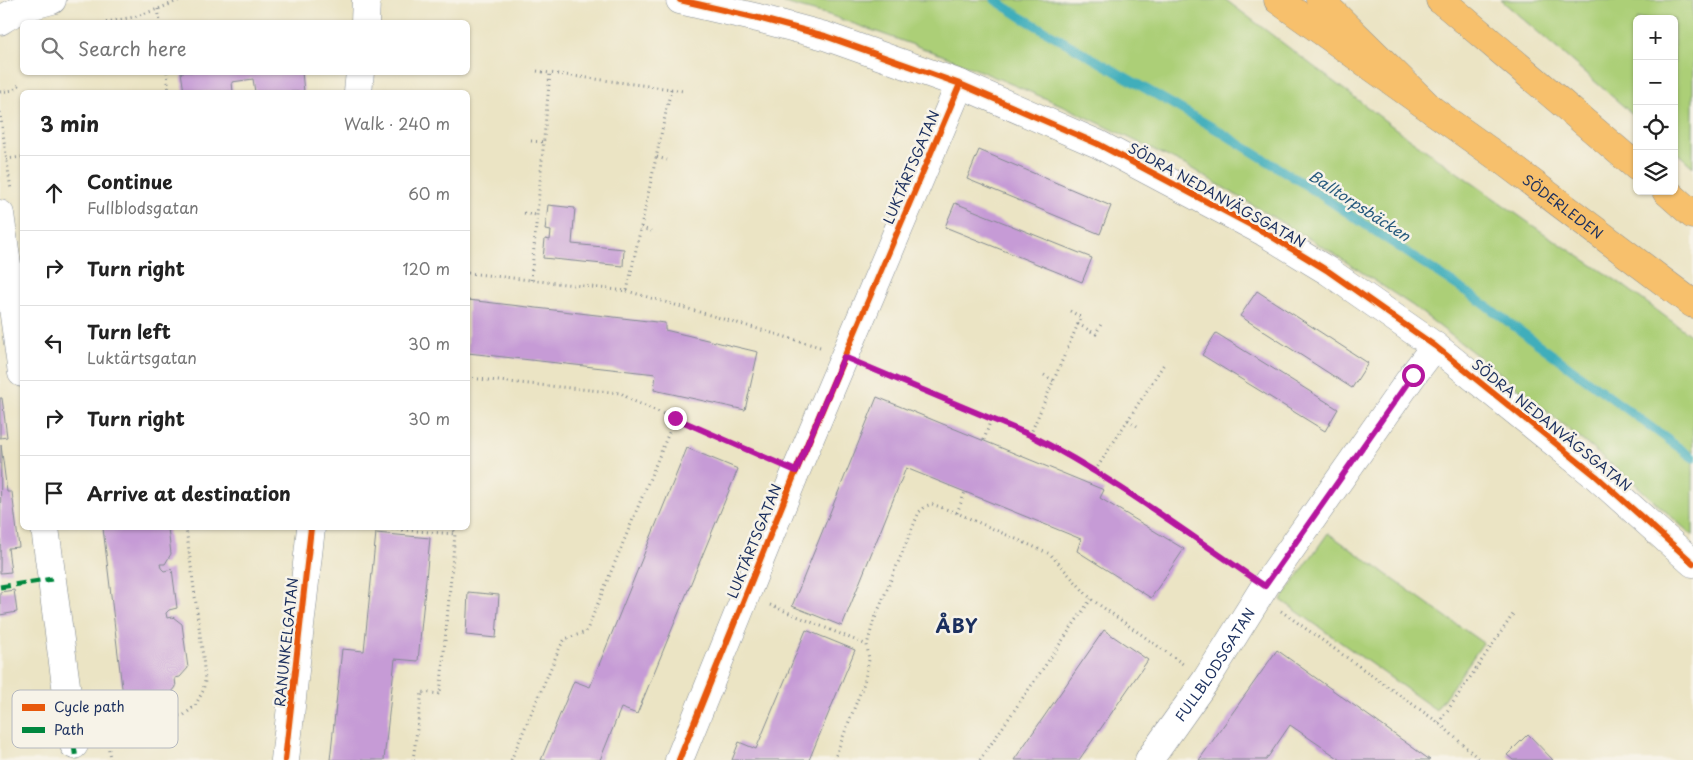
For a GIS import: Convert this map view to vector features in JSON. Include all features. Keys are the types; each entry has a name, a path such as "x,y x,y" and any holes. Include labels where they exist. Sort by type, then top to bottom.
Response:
{"highway":[{"path":"1278,0 1433,111"},
{"path":"1320,0 1433,111"},
{"path":"1443,2 1633,164"},
{"name":"SÖDERLEDEN","path":"1433,111 1502,160 1693,304"},
{"path":"1670,195 1693,215"}],"street":[{"path":"0,21 38,3 52,0"},
{"path":"364,20 366,0"},
{"name":"SÖDRA NEDANVÄGSGATAN","path":"680,0 825,36 960,84 1098,144 1264,232 1328,271 1435,346 1596,476 1693,563"},
{"path":"358,90 360,75"},
{"name":"LUKTÄRTSGATAN","path":"679,760 796,471 960,84"},
{"path":"0,214 20,359"},
{"name":"FULLBLODSGATAN","path":"1149,760 1206,680 1263,590 1435,346"},
{"path":"45,530 67,690"},
{"name":"RANUNKELGATAN","path":"285,760 311,530"}],"path":[{"path":"117,20 134,17 180,0"},
{"path":"158,9 160,20"},
{"path":"538,70 683,91"},
{"path":"532,280 536,215 550,72"},
{"path":"167,75 169,90"},
{"path":"0,92 14,90 19,85"},
{"path":"628,291 671,89"},
{"path":"531,141 544,142"},
{"path":"6,159 20,156"},
{"path":"657,157 667,160"},
{"path":"524,213 536,215"},
{"path":"641,228 652,231"},
{"path":"470,273 628,291 823,348 1030,435 1095,471 1263,590 1439,723 1480,760"},
{"path":"1030,435 1081,317 1070,311"},
{"path":"1078,324 1096,334 1101,324"},
{"path":"1095,471 1164,364"},
{"path":"1044,374 1054,380"},
{"path":"470,378 621,393 631,400 796,471"},
{"path":"511,760 560,647 565,639 586,632 675,418"},
{"path":"984,440 990,419"},
{"path":"1128,420 1137,426"},
{"path":"957,513 965,492"},
{"path":"834,760 864,683 869,660 867,644 873,623 919,512 932,504 1050,554 1091,599 1206,680"},
{"path":"178,716 184,715 195,706 203,692 205,682 186,530"},
{"path":"403,530 455,534"},
{"path":"413,760 422,692 440,694 455,534 454,530"},
{"path":"745,595 867,644"},
{"path":"980,760 1091,599"},
{"path":"1439,723 1514,613"}],"green space":[{"path":"773,0 1226,0 1404,135 1545,234 1620,283 1693,337 1693,536 1634,483 1500,373 1413,306 1328,250 1189,167 1066,107 942,55 829,15"},
{"path":"1501,0 1693,0 1693,167 1678,154 1678,15 1633,15 1633,115"},
{"path":"1328,533 1483,643 1436,710 1281,600"}],"building":[{"path":"181,75 302,75 304,90 255,90 253,79 232,82 233,90 184,90"},
{"path":"979,150 1111,206 1100,234 967,179"},
{"path":"955,203 1092,258 1082,282 945,227"},
{"path":"548,205 575,208 572,244 624,249 623,266 543,258 545,239 550,240 551,231 545,230"},
{"path":"1257,291 1368,363 1352,388 1240,316"},
{"path":"470,300 665,323 665,330 758,352 745,410 654,390 656,374 470,353"},
{"path":"1216,333 1338,409 1325,431 1202,355"},
{"path":"877,397 1104,490 1100,498 1184,549 1151,598 1077,551 1081,539 906,468 842,626 792,606"},
{"path":"0,398 2,398 7,437 0,438"},
{"path":"1,445 7,492 12,492 19,547 8,548 11,572 0,573"},
{"path":"687,448 738,469 637,714 621,708 600,760 541,760 574,681 590,687"},
{"path":"103,530 168,530 171,554 165,564 160,564 164,571 172,569 177,608 166,613 167,618 173,617 182,624 188,668 180,677 175,678 176,687 174,690 122,690"},
{"path":"376,533 430,538 418,661 395,659 384,760 330,760 342,649 364,651"},
{"path":"14,590 17,612 0,615 0,592"},
{"path":"468,592 499,595 496,638 466,635"},
{"path":"806,630 855,650 809,760 732,760 739,742 756,749"},
{"path":"1104,630 1148,660 1079,760 1014,760"},
{"path":"1277,650 1430,760 1341,760 1290,725 1266,760 1199,760"},
{"path":"1528,734 1553,760 1513,760 1507,755"}],"waterway":[{"name":"Balltorpsbäcken","path":"995,0 1021,17 1219,131 1304,184 1477,299 1693,458"}],"marked path":[{"path":"0,587 52,579"},
{"path":"74,748 76,760"}],"cycle path":[{"path":"680,0 825,36 960,84 1098,144 1264,232 1328,271 1435,346 1596,476 1693,563"},
{"path":"679,760 796,471 960,84"},
{"path":"285,760 311,530"}],"district":[{"name":"ÅBY","path":"957,625"}],"route":[{"path":"675,418 796,471 844,357 1030,435 1051,446 1095,471 1265,586 1413,375"}]}
